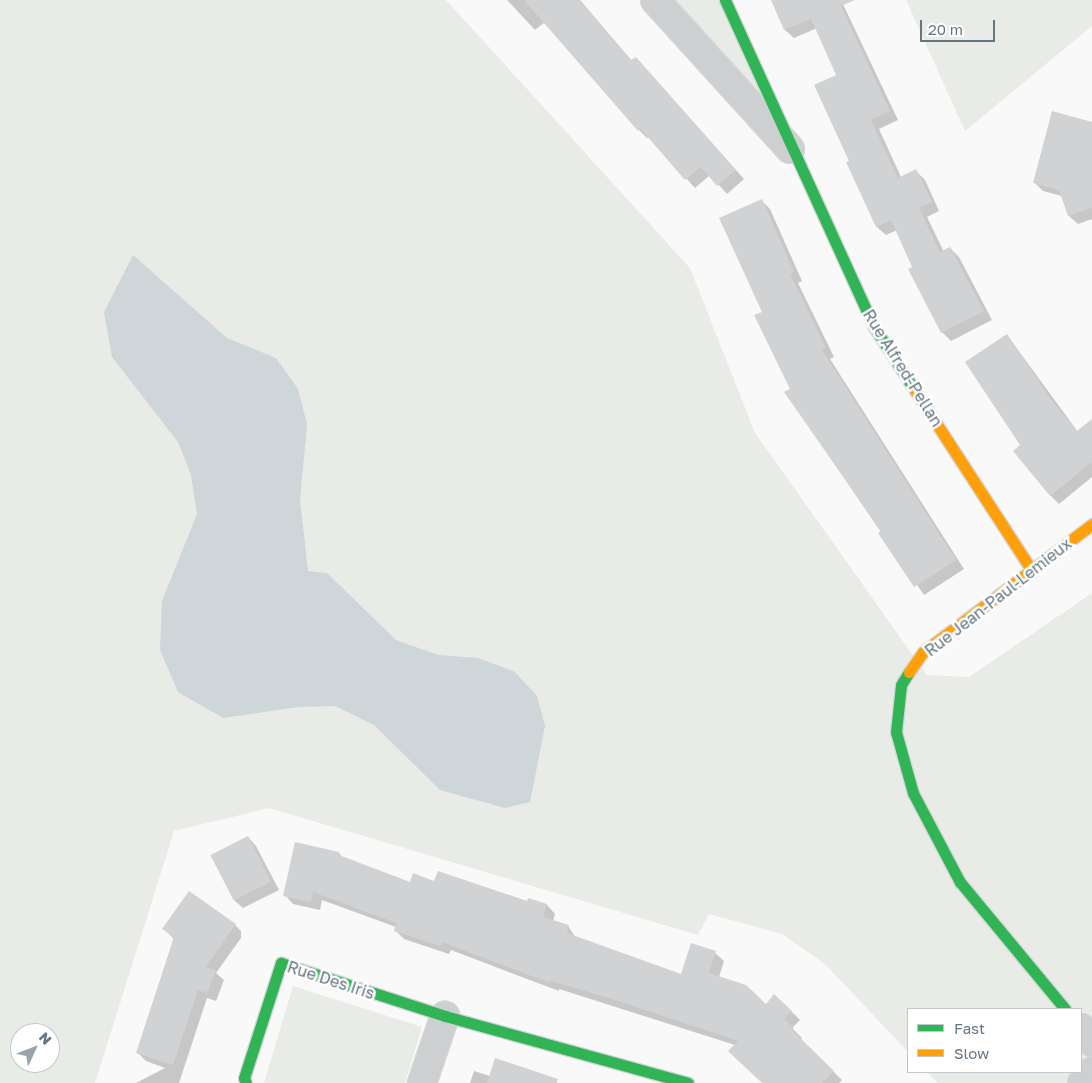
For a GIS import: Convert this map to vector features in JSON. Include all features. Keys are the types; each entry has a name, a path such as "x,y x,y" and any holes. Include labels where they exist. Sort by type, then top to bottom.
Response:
{"street":[{"name":"Rue Alfred-Pellan","path":"656,0 794,153"},
{"name":"Rue Alfred-Pellan","path":"725,0 874,327 1032,571"},
{"name":"Rue Jean-Paul-Lemieux","path":"1064,1008 960,882 913,793 896,732 901,686 923,652 1092,524"},
{"name":"Rue Des Iris","path":"246,1083 244,1078 281,963 445,1016 688,1083"},
{"path":"422,1083 445,1016"},
{"path":"1082,1029 1092,1042"},
{"path":"1082,1083 1092,1072"}],"shaded area":[{"path":"0,0 446,0 690,268 755,433 927,675 969,677 1092,593 1092,1083 938,1083 928,1073 1082,1073 1082,1008 907,1008 907,1051 826,965 782,934 709,914 698,935 269,808 174,831 95,1083 0,1083"},
{"path":"655,0 725,0 793,153"},
{"path":"906,0 1092,0 1092,26 965,131"},
{"path":"133,255 227,338 276,358 298,389 307,424 300,500 308,571 327,573 396,640 438,655 478,658 515,672 537,696 545,726 530,802 505,808 440,790 374,725 335,706 298,707 223,718 178,692 160,650 162,601 197,514 191,475 178,442 112,357 104,312"},
{"path":"293,986 422,1027 405,1083 264,1083"}],"building":[{"path":"524,0 579,0 631,60 636,57 736,170 717,186 701,167 685,180 640,128 638,131"},
{"path":"771,0 855,0 841,6 890,111 871,120 898,178 916,169 932,202 919,208 940,252 950,247 984,311 941,333 908,269 912,267 891,220 876,227 846,162 849,161 814,85 836,75 811,19 784,30"},
{"path":"1052,111 1092,122 1092,208 1068,216 1059,190 1033,183"},
{"path":"762,199 794,272 790,274 826,348 822,350 956,560 914,587 878,533 881,531 784,392 790,389 754,315 762,312 719,218"},
{"path":"1007,334 1050,398 1077,431 1092,419 1092,462 1050,496 1013,451 1020,445 965,362"},
{"path":"248,836 271,881 234,901 211,855"},
{"path":"295,842 339,852 339,855 410,882 413,873 434,881 438,871 527,901 528,898 547,904 543,917 569,925 567,933 681,974 691,943 716,951 709,973 746,985 766,1004 774,994 792,1011 784,1019 794,1028 792,1030 834,1071 822,1083 762,1083 728,1051 738,1041 609,998 551,981 550,983 442,942 440,946 394,931 396,923 313,892 311,902 283,896"},
{"path":"189,891 236,924 206,967 216,971 207,993 198,990 173,1065 136,1053 174,937 162,929"},
{"path":"495,1058 558,1079 557,1083 487,1083"}],"traffic: fast":[{"path":"725,0 874,327 912,386"},
{"path":"909,672 901,685 896,732 913,793 960,882 1064,1008"},
{"path":"246,1083 244,1078 281,963 445,1016 688,1083"}],"traffic: slow":[{"path":"912,386 1032,571"},
{"path":"909,672 923,652 1092,524"}]}
